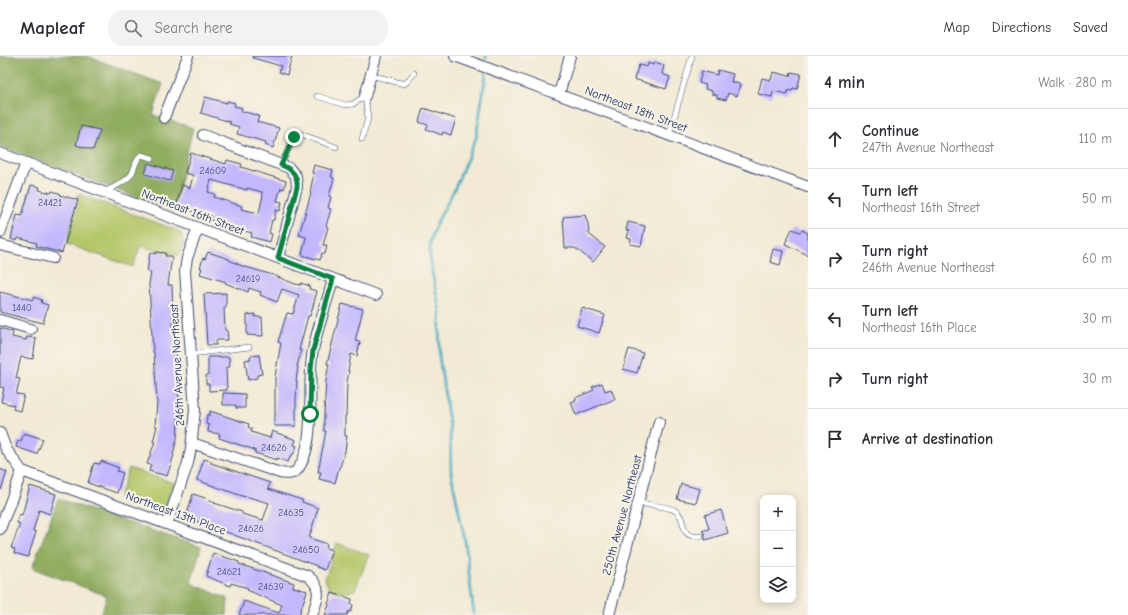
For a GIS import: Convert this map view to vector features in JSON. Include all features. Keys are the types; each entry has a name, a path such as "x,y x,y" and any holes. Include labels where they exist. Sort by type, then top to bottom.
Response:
{"street":[{"path":"164,118 188,56"},
{"path":"366,96 376,56"},
{"name":"Northeast 18th Street","path":"455,56 808,187"},
{"path":"559,94 570,56"},
{"path":"203,135 289,168 296,176 297,187 278,258"},
{"name":"Northeast 16th Street","path":"0,153 376,296"},
{"path":"0,233 26,163"},
{"name":"246th Avenue Northeast","path":"167,524 188,463 192,443 195,410 185,272 187,258 198,228"},
{"path":"0,245 53,258"},
{"path":"192,443 280,473 289,474 296,471 303,458 309,440 313,350 333,279"},
{"path":"0,320 31,329"},
{"name":"250th Avenue Northeast","path":"609,615 659,422"},
{"path":"0,433 6,449 22,471 0,529"},
{"name":"Northeast 13th Place","path":"22,471 308,576 317,586 318,596 312,615"}],"lane":[{"path":"669,135 692,56"},
{"path":"371,75 404,84 414,73"},
{"path":"317,96 345,105 353,104 366,96 368,118 362,139"},
{"path":"281,165 294,137 298,133 336,147"},
{"path":"103,192 127,179 131,175 138,157 141,155 152,158"},
{"path":"190,354 249,348"},
{"path":"639,503 674,509 679,513 685,531 688,535 695,537 701,536"}],"green space":[{"path":"0,56 87,56 163,84 153,115 193,128 173,211 0,146"},
{"path":"78,194 179,231 183,238 183,246 179,256 140,246 133,267 67,244"},
{"path":"129,468 174,483 165,508 157,512 119,497"},
{"path":"58,499 201,547 191,583 228,599 227,615 101,615 107,596 32,568"},
{"path":"337,543 369,555 355,590 344,593 329,589 325,579"}],"building":[{"path":"253,56 292,56 287,75 279,72 281,66 253,58"},
{"path":"654,62 664,65 662,74 670,77 666,89 634,79 639,65 647,67 648,63 653,65"},
{"path":"718,70 733,74 731,82 740,84 737,96 728,93 726,100 717,98 717,95 712,94 712,91 705,89 706,85 699,83 702,71 717,75"},
{"path":"773,72 790,76 791,72 801,74 797,89 793,88 792,91 788,90 787,94 773,91 772,97 758,94 762,78 771,80"},
{"path":"205,97 227,103 227,101 235,103 234,106 242,108 241,111 259,116 257,122 279,128 273,148 265,145 266,142 237,134 239,127 229,124 230,122 201,113"},
{"path":"423,108 456,119 451,135 443,132 442,135 426,129 428,125 419,122"},
{"path":"81,126 100,130 93,150 76,145"},
{"path":"191,153 226,164 227,160 242,164 241,167 286,181 284,189 281,188 277,201 282,202 280,211 276,210 274,220 272,220 269,233 272,234 270,242 251,237 252,233 210,220 212,216 176,207 182,185 190,188 193,175 185,173","holes":["211,180 247,190 247,188 262,192 263,195 259,213 241,209 242,206 214,197 215,194 208,192"]},
{"path":"148,163 173,171 170,181 145,174"},
{"path":"314,165 333,170 331,177 334,178 329,196 331,197 328,208 331,209 323,245 327,245 325,254 322,253 320,260 302,255 306,237 299,235 311,193"},
{"path":"31,185 40,187 39,190 51,193 52,191 78,200 62,253 36,246 37,243 18,238 17,241 11,239 17,215 22,216"},
{"path":"585,215 589,234 605,247 593,262 575,248 565,248 563,217"},
{"path":"628,222 645,226 641,246 630,244 631,239 627,238 629,231 626,230"},
{"path":"792,229 800,232 802,230 808,233 808,255 785,244"},
{"path":"773,249 783,251 780,265 770,262"},
{"path":"156,252 166,253 165,256 172,256 168,285 172,285 173,327 175,327 178,372 179,402 177,439 174,455 167,476 149,471 151,465 147,464 155,442 153,442 157,426 155,426 157,403 149,284 151,272 147,272 150,253 156,254"},
{"path":"208,252 229,259 242,266 273,275 295,284 301,285 301,283 310,286 309,289 317,291 310,316 308,316 299,350 301,350 297,367 296,381 296,426 274,426 274,417 275,376 281,343 278,342 287,313 293,314 299,295 282,289 277,302 260,295 261,292 249,288 248,292 225,283 226,282 200,274 203,258 205,259"},
{"path":"0,292 33,300 33,297 42,300 41,303 48,305 43,323 0,312"},
{"path":"226,293 226,308 224,308 225,330 227,330 228,340 216,340 216,345 207,345 204,294"},
{"path":"342,304 363,309 355,341 360,342 357,356 351,354 348,371 345,416 345,436 347,436 345,451 335,483 319,479 321,472 318,472 326,431 324,431 324,416 326,380 329,364 327,364"},
{"path":"582,308 605,315 599,333 577,326"},
{"path":"255,314 255,317 262,317 263,336 247,335 247,315"},
{"path":"0,328 13,332 12,337 26,340 27,337 36,338 33,359 21,357 16,378 20,379 16,394 24,395 20,411 13,409 14,405 1,402 4,388 0,387"},
{"path":"629,349 643,353 637,373 623,369"},
{"path":"259,355 262,374 257,375 257,378 248,380 245,360 251,359 250,356"},
{"path":"208,357 229,357 230,367 226,367 227,390 209,391 209,384 206,384 206,375 208,375"},
{"path":"602,383 605,391 611,389 615,399 576,415 571,402 576,400 575,398 594,390 592,387"},
{"path":"223,393 245,394 245,408 236,408 236,405 223,405"},
{"path":"210,411 249,424 248,427 252,429 251,432 270,438 272,431 296,440 294,445 297,446 293,455 291,455 288,462 277,458 277,460 255,453 255,450 219,438 220,434 208,432 209,425 206,424 207,415 210,415"},
{"path":"24,433 43,439 37,454 16,447 18,441 21,441"},
{"path":"204,459 211,461 211,463 270,483 268,489 302,500 302,502 318,508 309,538 327,544 326,548 332,550 325,570 186,517 193,494 215,502 214,503 242,512 242,514 263,520 269,503 245,497 197,480"},
{"path":"101,461 119,468 117,471 123,473 117,493 88,483 94,463 100,464"},
{"path":"0,469 7,472 1,490 0,489"},
{"path":"681,484 700,489 696,503 677,499"},
{"path":"30,486 56,494 50,514 39,510 33,531 36,532 28,557 14,553 15,549 11,548 20,524 17,523 19,514 22,515"},
{"path":"721,510 728,533 705,540 705,534 702,531 709,529 705,515"},
{"path":"213,553 239,562 239,564 294,583 293,587 307,591 299,615 239,615 244,601 279,613 282,605 247,590 248,588 231,583 230,586 206,576"},
{"path":"332,593 352,599 351,604 353,605 351,612 349,611 347,615 325,615"}],"waterway":[{"path":"474,615 465,541 451,473 450,429 439,356 440,312 430,262 430,243 435,226 454,190 476,138 486,73"}],"route":[{"path":"294,137 281,165 289,168 296,176 297,187 278,258 333,279 313,350 310,414"}]}
